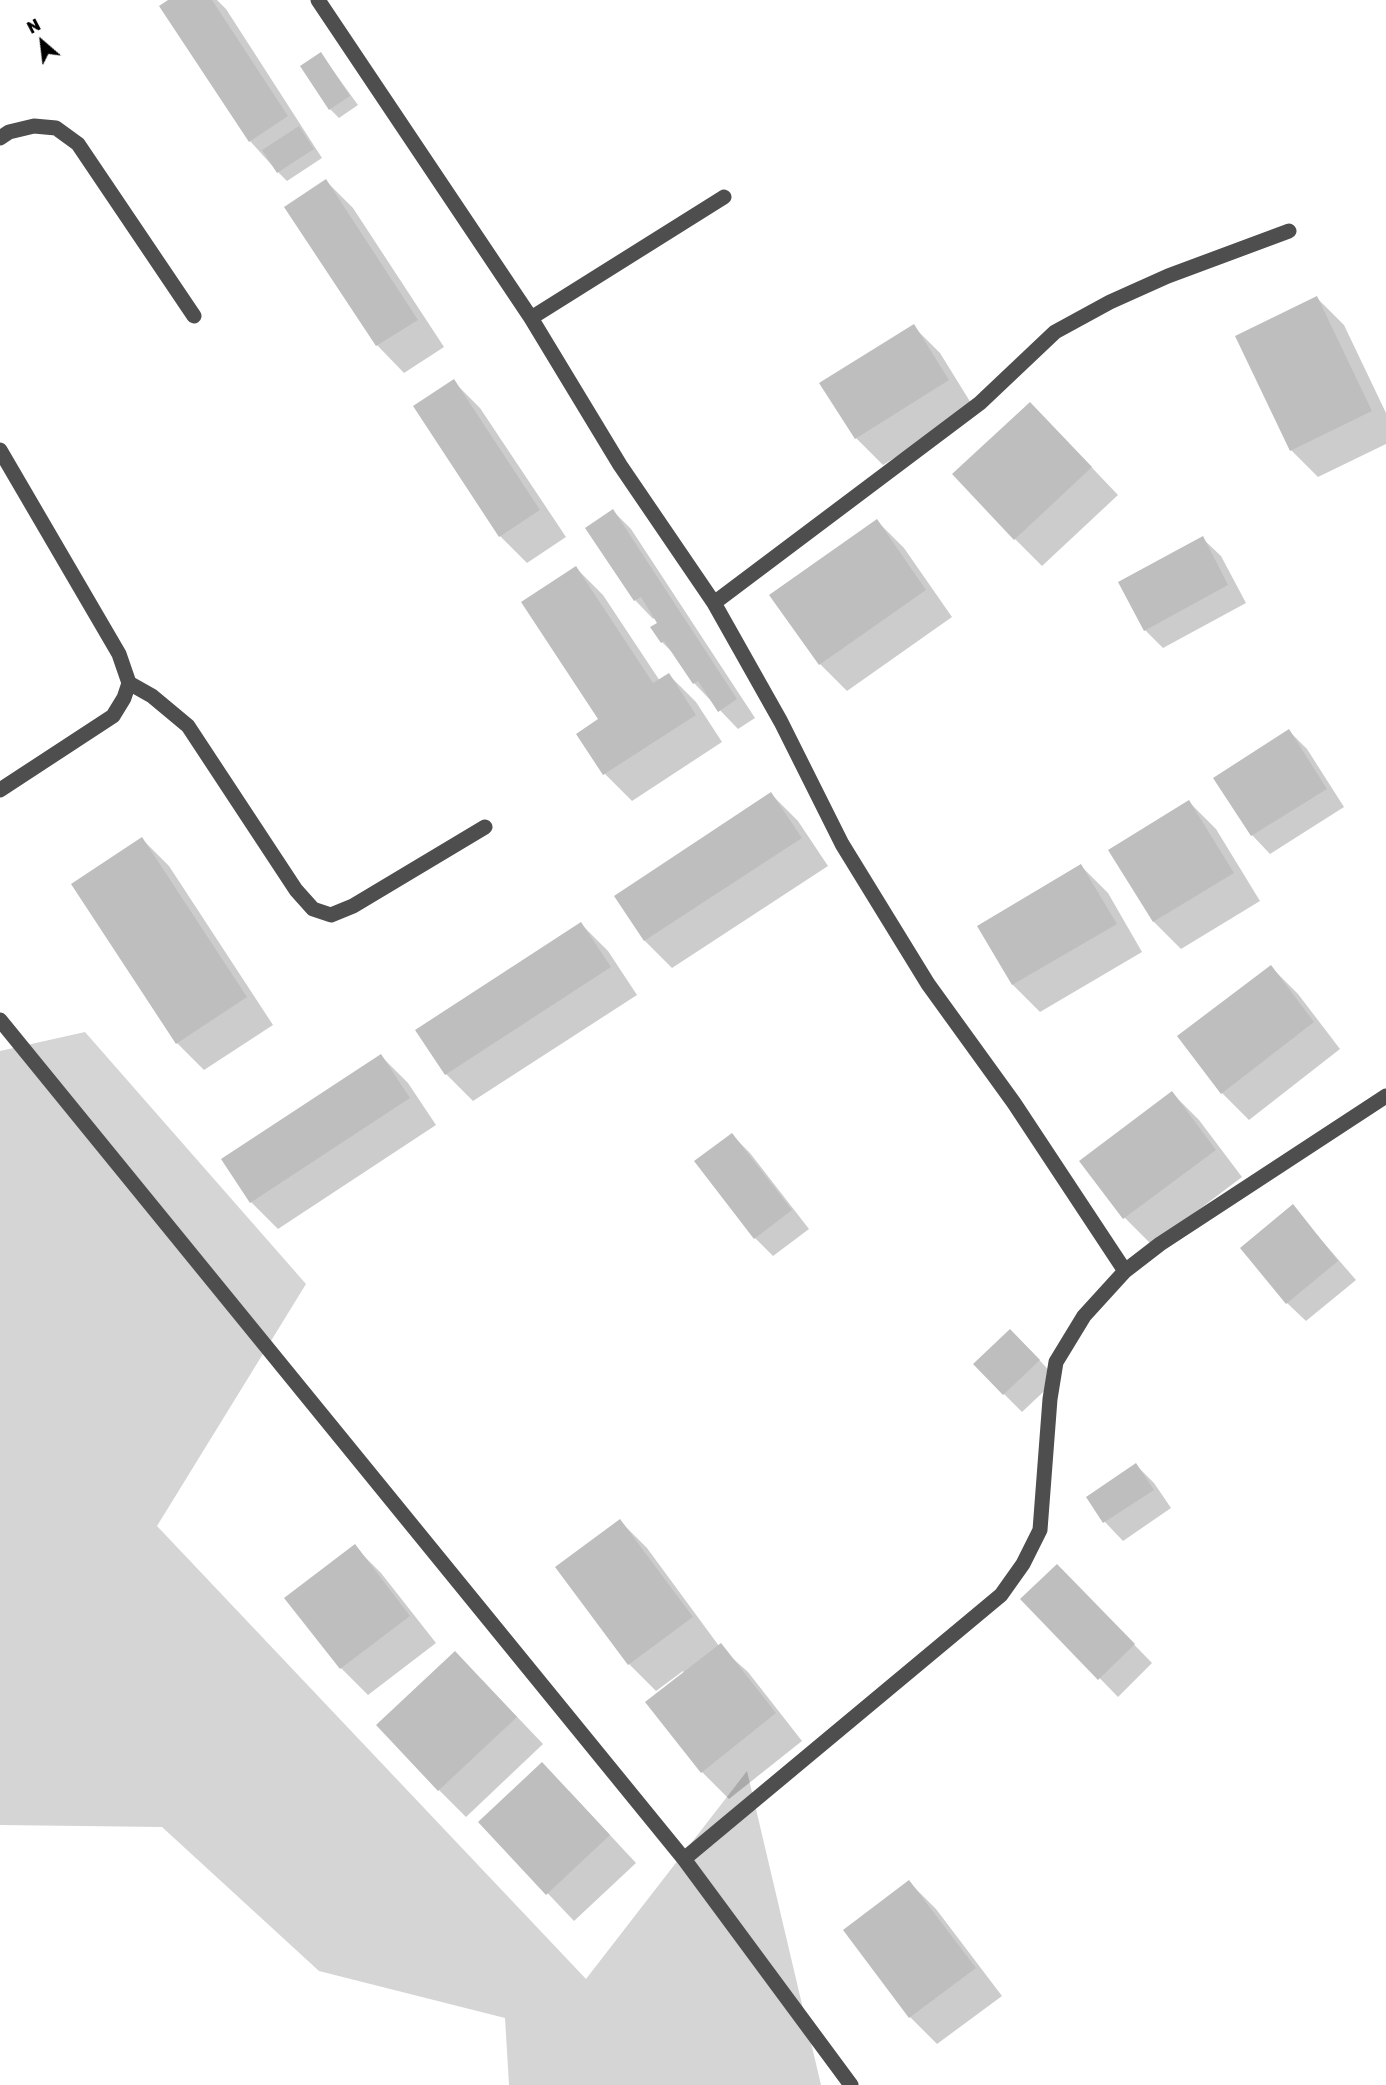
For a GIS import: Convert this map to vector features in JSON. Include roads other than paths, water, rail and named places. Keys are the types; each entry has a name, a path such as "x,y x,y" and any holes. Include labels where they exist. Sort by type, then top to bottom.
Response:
{"street":[{"path":"318,0 531,318 620,465 714,603 781,722 842,844 882,912 928,984 1014,1103 1125,1271"},
{"path":"0,138 9,132 34,126 56,128 78,144 194,316"},
{"path":"531,318 724,197"},
{"path":"714,603 980,403 1055,332 1110,302 1168,276 1288,231"},
{"path":"0,450 119,654 129,683 124,698 113,716 0,790"},
{"path":"129,683 152,696 188,726 296,890 313,909 331,915 353,906 485,827"},
{"path":"0,1020 684,1859 851,2085"},
{"path":"684,1859 1001,1594 1023,1564 1040,1530 1050,1399 1056,1362 1084,1316 1125,1271 1160,1244 1386,1096"}]}
